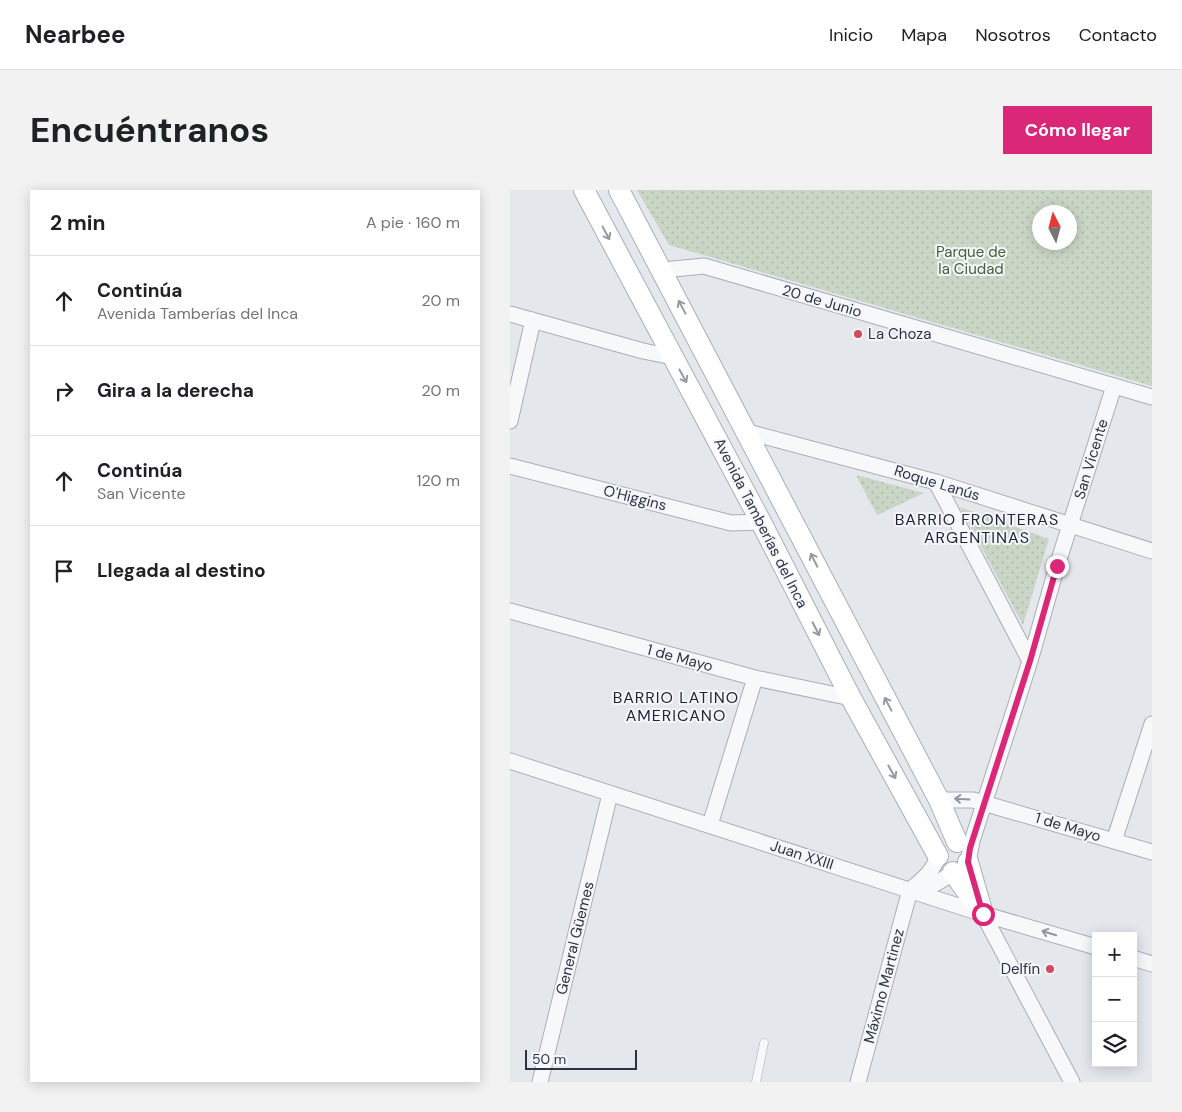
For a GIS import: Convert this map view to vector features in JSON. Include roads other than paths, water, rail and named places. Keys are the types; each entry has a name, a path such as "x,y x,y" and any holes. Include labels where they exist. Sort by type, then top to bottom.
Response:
{"street":[{"name":"Avenida Tamberías del Inca","path":"584,190 761,522 851,698 938,856"},
{"name":"Avenida Tamberías del Inca","path":"620,190 939,800 983,914 1072,1082"},
{"name":"20 de Junio","path":"663,270 704,266 1152,397"},
{"path":"510,314 643,351 672,357"},
{"path":"510,421 533,320"},
{"name":"San Vicente","path":"962,858 980,819 1114,386"},
{"name":"Roque Lanús","path":"748,432 936,482 1152,551"},
{"name":"O'Higgins","path":"510,466 731,523 761,522"},
{"path":"936,482 1030,661"},
{"name":"1 de Mayo","path":"510,611 755,678 851,698"},
{"path":"710,825 755,678"},
{"path":"1114,841 1152,724"},
{"name":"Juan XXIII","path":"510,761 983,914 1092,946"},
{"name":"General Güemes","path":"540,1082 610,794"},
{"name":"1 de Mayo","path":"939,800 957,798 985,803 1152,852"},
{"path":"910,890 935,865 944,845 962,858"},
{"path":"938,856 944,869 962,858"},
{"path":"910,890 926,888 939,883 962,858"},
{"name":"Máximo Martinez","path":"858,1082 910,890"},
{"path":"1137,959 1152,964"}],"lane":[{"path":"756,1082 764,1043"}],"place":[{"name":"La Choza","path":"858,334"},
{"name":"Delfín","path":"1050,969"}],"district":[{"name":"BARRIO FRONTERAS ARGENTINAS","path":"977,528"},
{"name":"BARRIO LATINO AMERICANO","path":"676,706"}],"park label":[{"name":"Parque de la Ciudad","path":"971,260"}]}
